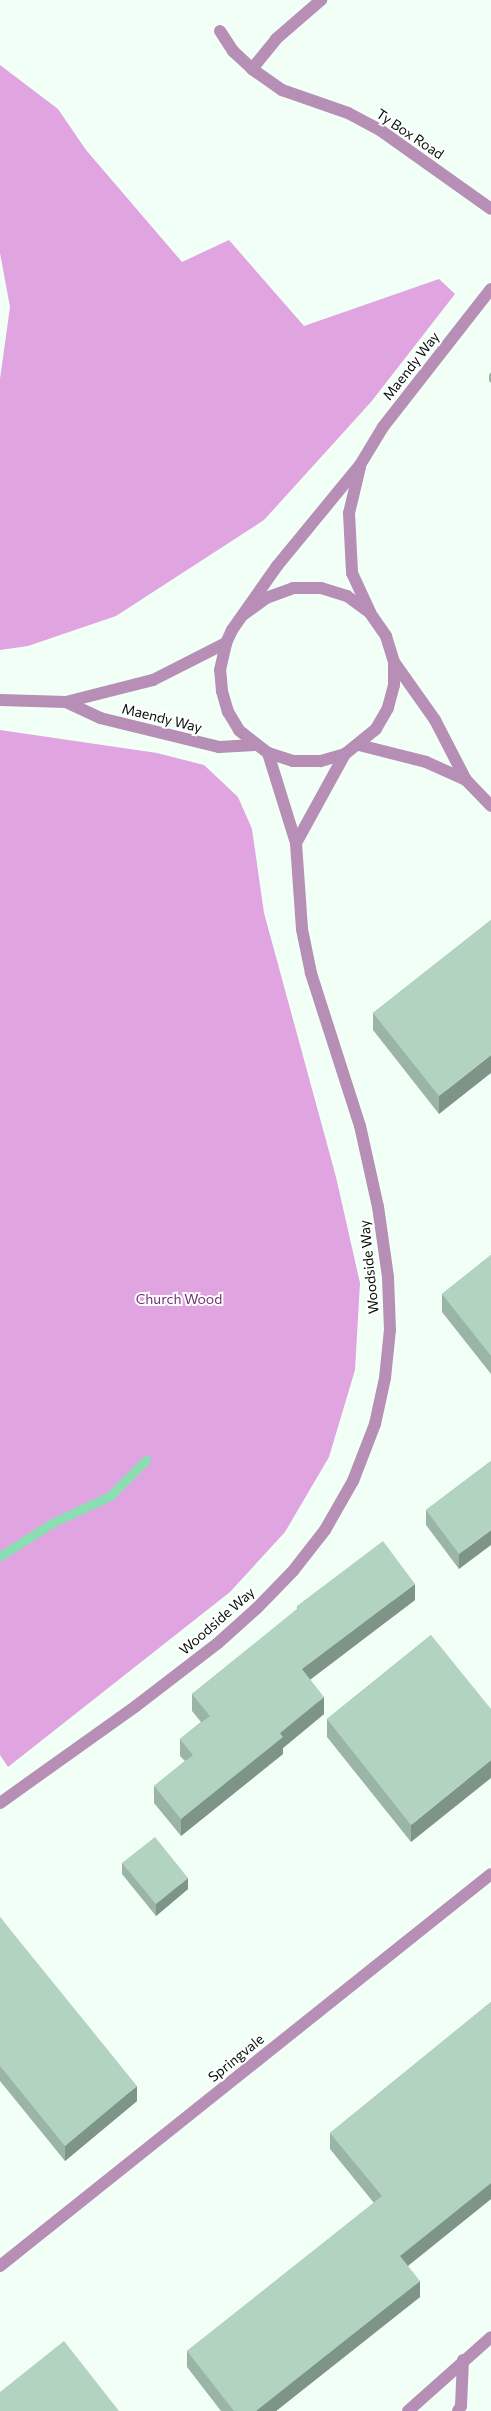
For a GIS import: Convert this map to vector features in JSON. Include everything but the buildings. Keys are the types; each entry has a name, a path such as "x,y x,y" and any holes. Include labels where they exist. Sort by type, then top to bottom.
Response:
{"street":[{"path":"252,70 276,39 321,0"},
{"name":"Ty Box Road","path":"220,31 233,51 252,70 282,90 348,113 380,130 491,210"},
{"name":"Maendy Way","path":"360,465 349,513 352,573 370,614 386,636 394,662 394,686 388,708 376,729 359,745 345,754 320,761 293,761 268,753 255,745 239,730 228,712 222,691 220,670 226,643 276,566 360,465 383,427 491,289"},
{"name":"Maendy Way","path":"243,615 266,598 293,588 321,588 348,596 370,614"},
{"name":"Maendy Way","path":"0,700 66,702 153,680 226,643"},
{"path":"394,662 435,720 466,780 491,806"},
{"name":"Maendy Way","path":"66,702 100,718 219,748 255,745"},
{"path":"359,745 426,762 466,780"},
{"name":"Woodside Way","path":"0,1802 136,1706 218,1643 257,1608 293,1571 325,1530 353,1481 375,1424 385,1378 390,1330 388,1277 378,1207 360,1126 311,972 301,919 296,842 268,753"},
{"path":"296,842 345,754"},
{"name":"Springvale","path":"0,2266 491,1874"},
{"path":"408,2411 491,2337"},
{"path":"458,2411 461,2406 463,2360"}],"green space":[{"path":"0,65 58,109 86,150 182,262 229,240 304,326 439,279 455,294 371,402 264,520 116,616 28,646 0,650 0,379 10,307 0,253"},
{"name":"Church Wood","path":"0,730 157,753 204,765 238,797 252,829 264,913 336,1177 360,1283 355,1370 329,1457 285,1532 230,1592 8,1767 0,1755"}],"waterway":[{"path":"0,1556 54,1522 110,1496 146,1460"}]}
